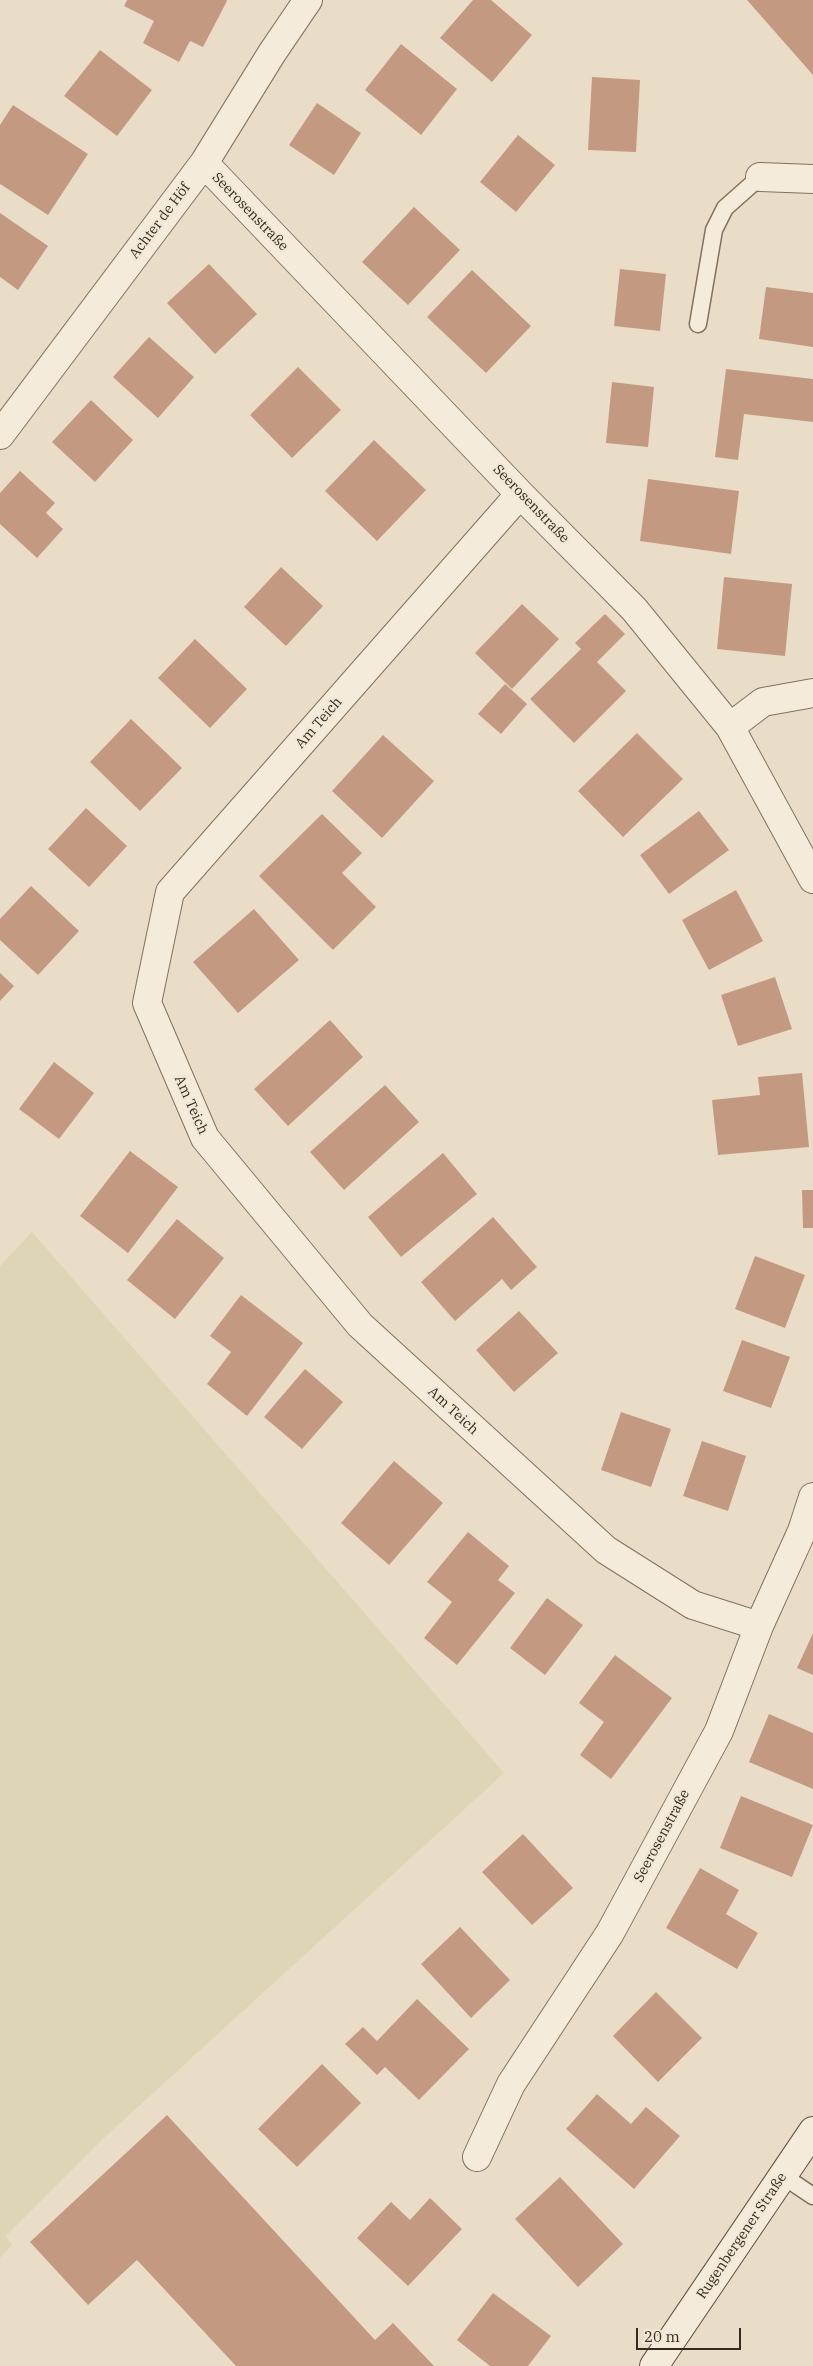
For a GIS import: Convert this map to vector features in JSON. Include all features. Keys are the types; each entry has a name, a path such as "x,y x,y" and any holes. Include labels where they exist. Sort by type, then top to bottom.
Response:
{"street":[{"name":"Achter de Höf","path":"0,435 204,163 272,52 308,0"},
{"name":"Seerosenstraße","path":"204,163 520,494 634,609 730,728 813,879"},
{"path":"760,177 813,179"},
{"name":"Am Teich","path":"520,494 170,892 147,1003 204,1138 360,1325 606,1550 694,1605 759,1626"},
{"path":"730,728 763,702 813,693"},
{"name":"Seerosenstraße","path":"477,2157 511,2084 610,1933 719,1731 759,1626 802,1531 813,1497"},
{"name":"Rugenbergener Straße","path":"654,2366 813,2131"}],"lane":[{"path":"698,324 714,230 725,208 760,177"},
{"path":"783,2176 813,2196"}],"shaded area":[{"path":"32,1232 504,1773 106,2136 6,2236 12,2245 0,2258 0,1266"}],"building":[{"path":"127,0 227,1 203,47 190,41 179,62 143,43 154,21 124,6"},
{"path":"473,0 491,0 532,35 492,82 440,38"},
{"path":"747,0 813,0 813,75"},
{"path":"401,44 457,89 421,135 365,90"},
{"path":"100,50 152,90 117,136 64,96"},
{"path":"592,77 640,80 636,152 588,150"},
{"path":"317,103 361,133 334,175 289,145"},
{"path":"13,105 88,154 48,215 0,184 0,125"},
{"path":"518,135 555,165 516,212 480,182"},
{"path":"414,207 460,250 408,305 362,262"},
{"path":"0,213 48,246 18,290 0,277"},
{"path":"209,264 257,314 215,354 167,303"},
{"path":"620,269 666,274 660,331 614,326"},
{"path":"472,270 531,326 486,373 427,317"},
{"path":"766,287 813,293 813,347 759,339"},
{"path":"149,337 194,377 158,418 113,377"},
{"path":"298,367 341,410 292,458 250,415"},
{"path":"726,369 813,379 813,422 744,414 738,460 715,457"},
{"path":"612,382 654,387 648,447 606,443"},
{"path":"91,400 133,440 95,482 52,442"},
{"path":"374,440 426,490 377,541 325,491"},
{"path":"20,471 55,503 46,513 63,529 37,558 0,524 0,493"},
{"path":"648,479 739,491 731,554 640,541"},
{"path":"281,567 323,606 286,646 244,607"},
{"path":"724,577 792,584 785,656 717,649"},
{"path":"522,604 559,639 512,689 475,653"},
{"path":"605,614 625,634 597,662 626,691 574,743 530,699 581,649 575,643"},
{"path":"195,639 247,689 210,728 158,678"},
{"path":"505,684 527,704 501,734 478,714"},
{"path":"131,719 182,768 140,811 90,762"},
{"path":"637,733 683,779 623,837 578,791"},
{"path":"383,735 434,781 382,838 332,791"},
{"path":"86,808 127,846 89,887 48,849"},
{"path":"699,811 729,850 669,894 640,855"},
{"path":"322,814 362,853 342,873 376,907 333,950 259,876"},
{"path":"31,886 79,931 38,975 0,940 0,919"},
{"path":"736,890 763,941 709,970 682,920"},
{"path":"254,909 299,960 238,1013 193,962"},
{"path":"0,973 14,986 0,1001"},
{"path":"775,977 792,1029 738,1046 721,995"},
{"path":"330,1020 363,1057 288,1126 254,1089"},
{"path":"54,1062 94,1093 59,1139 19,1109"},
{"path":"802,1073 809,1147 718,1155 712,1100 760,1095 758,1077"},
{"path":"385,1085 419,1122 344,1190 310,1152"},
{"path":"130,1151 178,1187 128,1253 80,1216"},
{"path":"443,1153 477,1194 401,1257 368,1217"},
{"path":"802,1190 813,1190 813,1228 803,1228"},
{"path":"493,1217 537,1267 511,1290 502,1279 455,1321 421,1282"},
{"path":"177,1219 224,1258 175,1319 127,1280"},
{"path":"755,1256 805,1275 785,1328 735,1309"},
{"path":"241,1295 303,1343 247,1416 207,1384 231,1352 210,1336"},
{"path":"519,1311 558,1353 514,1392 476,1350"},
{"path":"742,1340 790,1357 771,1408 723,1391"},
{"path":"305,1369 343,1402 302,1449 264,1417"},
{"path":"621,1412 671,1429 651,1487 601,1470"},
{"path":"702,1441 746,1456 728,1511 683,1496"},
{"path":"394,1461 443,1503 389,1565 341,1523"},
{"path":"468,1532 509,1566 498,1580 515,1593 457,1665 424,1638 452,1602 427,1582"},
{"path":"547,1598 583,1625 545,1675 510,1648"},
{"path":"813,1633 813,1675 797,1668"},
{"path":"615,1655 672,1698 611,1779 580,1755 604,1722 579,1703"},
{"path":"769,1714 813,1733 813,1789 749,1762"},
{"path":"741,1796 813,1825 792,1877 720,1848"},
{"path":"523,1834 573,1888 532,1925 482,1872"},
{"path":"700,1868 739,1890 726,1914 758,1933 737,1969 666,1928"},
{"path":"460,1927 510,1980 471,2018 421,1964"},
{"path":"656,1992 702,2038 658,2082 613,2036"},
{"path":"417,1999 469,2049 419,2100 385,2067 377,2075 345,2044 363,2027 377,2041"},
{"path":"322,2064 361,2103 297,2167 258,2129"},
{"path":"597,2094 631,2124 646,2107 680,2136 634,2189 566,2129"},
{"path":"167,2115 375,2340 393,2323 434,2366 236,2366 137,2260 88,2305 30,2242"},
{"path":"560,2177 623,2244 578,2287 515,2219"},
{"path":"430,2198 462,2229 408,2286 357,2238 391,2202 410,2220"},
{"path":"493,2293 551,2336 528,2366 490,2366 457,2340"}]}
